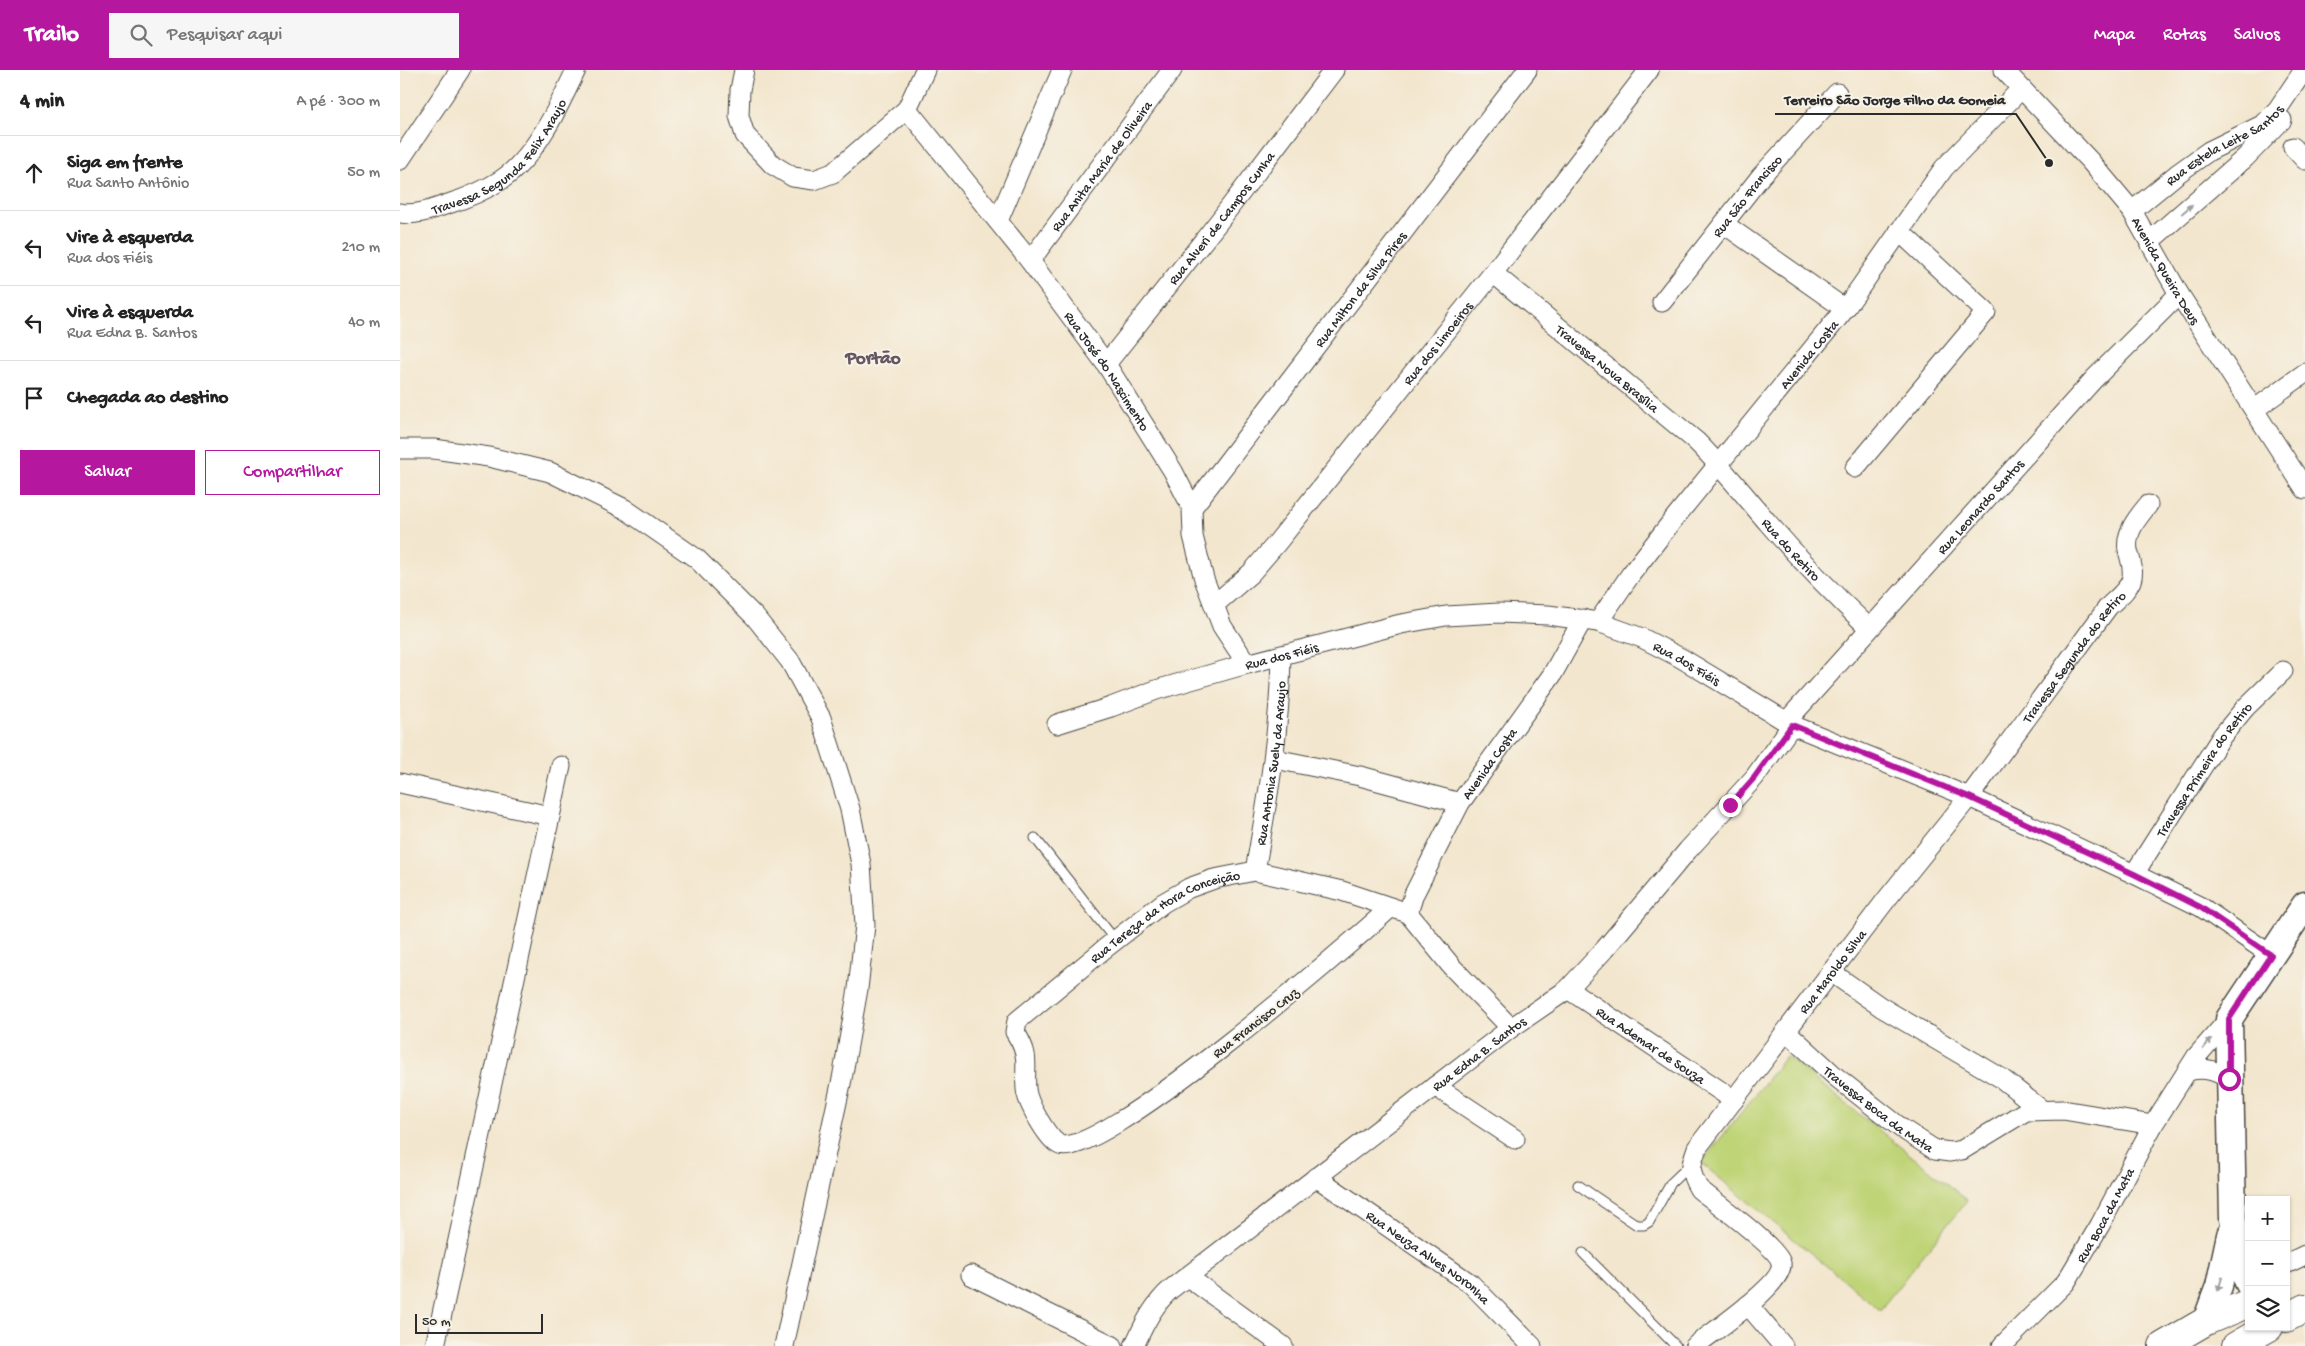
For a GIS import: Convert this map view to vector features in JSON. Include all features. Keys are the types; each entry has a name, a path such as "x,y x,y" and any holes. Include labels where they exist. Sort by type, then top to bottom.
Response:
{"highway":[{"path":"2163,1346 2206,1321 2245,1291"},
{"path":"2290,1296 2305,1294"},
{"path":"2290,1316 2305,1308"},
{"path":"2236,1346 2262,1331"}],"street":[{"path":"400,160 460,70"},
{"name":"Travessa Segunda Felix Araujo","path":"400,213 420,214 472,196 502,180 524,158 543,132 576,70"},
{"path":"744,70 740,90 739,116 745,135 773,165 793,177 814,180 833,173 907,109 925,70"},
{"path":"998,221 1062,70"},
{"name":"Rua Anita Maria de Oliveira","path":"1030,262 1172,70"},
{"name":"Rua Alveri de Campos Cunha","path":"1106,364 1220,220 1334,70"},
{"name":"Rua Milton da Silva Pires","path":"1192,508 1527,70"},
{"name":"Rua dos Limoeiros","path":"1214,606 1251,572 1276,544 1493,273 1649,70"},
{"name":"Avenida Queira Deus","path":"2004,70 2090,161 2132,211 2178,294 2305,489"},
{"name":"Rua Estela Leite Santos","path":"2132,211 2177,174 2209,151 2266,129 2304,70"},
{"name":"Avenida Costa","path":"1408,913 1421,880 1460,802 1590,621 1631,574 1845,309 1944,168 2021,89"},
{"name":"Rua São Francisco","path":"1662,302 1761,176 1837,93"},
{"name":"Rua Estela Leite Santos","path":"2150,241 2305,93"},
{"name":"Rua José do Nascimento","path":"907,109 1030,262 1106,364 1173,471 1192,508 1195,543 1204,580 1222,626 1247,664"},
{"path":"1724,224 1845,309"},
{"path":"1855,468 1986,312 1899,231"},
{"name":"Travessa Nova Brasília","path":"1493,273 1696,441 1720,464"},
{"name":"Rua Leonardo Santos","path":"1789,723 1869,628 2094,379 2178,294"},
{"path":"2255,410 2305,373"},
{"path":"400,449 434,449 489,457 550,472 624,509 697,559 755,617 790,661 821,718 850,810 861,864 865,925 858,989 842,1078 784,1346"},
{"name":"Rua do Retiro","path":"1720,464 1805,565 1869,628"},
{"name":"Travessa Segunda do Retiro","path":"1969,797 2080,645 2131,580 2133,568 2128,548 2130,533 2136,520 2148,505"},
{"name":"Rua dos Fiéis","path":"1057,724 1156,690 1401,624 1446,616 1499,613 1548,615 1590,621 1642,638 1666,650 1789,723 1969,797 2134,874 2200,907 2271,955"},
{"name":"Rua Antonia Suely da Araujo","path":"1255,871 1275,759 1280,713 1281,656"},
{"name":"Travessa Primeira do Retiro","path":"2134,874 2222,736 2244,708 2283,671"},
{"name":"Rua Edna B. Santos","path":"1134,1346 1146,1319 1161,1298 1511,1028 1568,988 1604,950 1688,850 1754,778 1789,723"},
{"path":"1275,759 1377,780 1460,802"},
{"path":"435,1346 561,766"},
{"path":"400,783 550,816"},
{"name":"Rua Haroldo Silva","path":"1694,1156 1831,972 1969,797"},
{"name":"Rua Tereza da Hora Conceição","path":"1027,1013 1115,940 1163,904 1189,888 1214,879 1255,871 1342,890 1408,913"},
{"path":"2248,1286 2242,1268 2233,1219 2229,1019 2305,905"},
{"name":"Rua Francisco Cruz","path":"1027,1013 1017,1021 1015,1032 1026,1051 1026,1090 1028,1100 1048,1132 1058,1144 1064,1147 1074,1146 1113,1127 1228,1044 1288,996 1390,908"},
{"path":"1408,913 1452,967 1511,1028"},
{"path":"1831,972 1881,1007 2001,1078 2042,1110"},
{"name":"Rua Ademar de Souza","path":"1568,988 1734,1100"},
{"name":"Rua Boca da Mata","path":"2002,1346 2066,1282 2100,1225 2154,1125 2202,1051 2229,1019"},
{"name":"Travessa Boca da Mata","path":"1787,1032 1862,1098 1901,1128 1935,1150 1950,1152 1962,1150 2026,1111 2063,1110 2154,1125"},
{"path":"2188,1071 2200,1068 2216,1071 2229,1079"},
{"path":"1436,1086 1516,1139"},
{"path":"1694,1156 1692,1177 1699,1189 1769,1246 1780,1258 1782,1264 1780,1274 1769,1288 1695,1346"},
{"name":"Rua Neuza Alves Noronha","path":"1316,1177 1471,1284 1532,1346"},
{"path":"2206,1321 2222,1278 2233,1219"},
{"path":"2290,1262 2305,1255"},
{"path":"971,1275 1113,1346"},
{"path":"1188,1277 1283,1346"},
{"path":"1748,1304 1783,1346"}],"lane":[{"path":"1035,838 1115,940"},
{"path":"1578,1185 1637,1225 1644,1225 1649,1222 1671,1183 1694,1156"},
{"path":"1582,1253 1676,1346"}],"green space":[{"path":"1786,1056 1967,1200 1880,1310 1701,1163"}],"place":[{"name":"Terreiro São Jorge Filho da Gomeia","path":"2049,163"}],"district":[{"name":"Portão","path":"873,356"}],"route":[{"path":"1730,805 1754,778 1792,725 1969,797 2200,907 2232,926 2271,955 2229,1019 2229,1079"}]}
